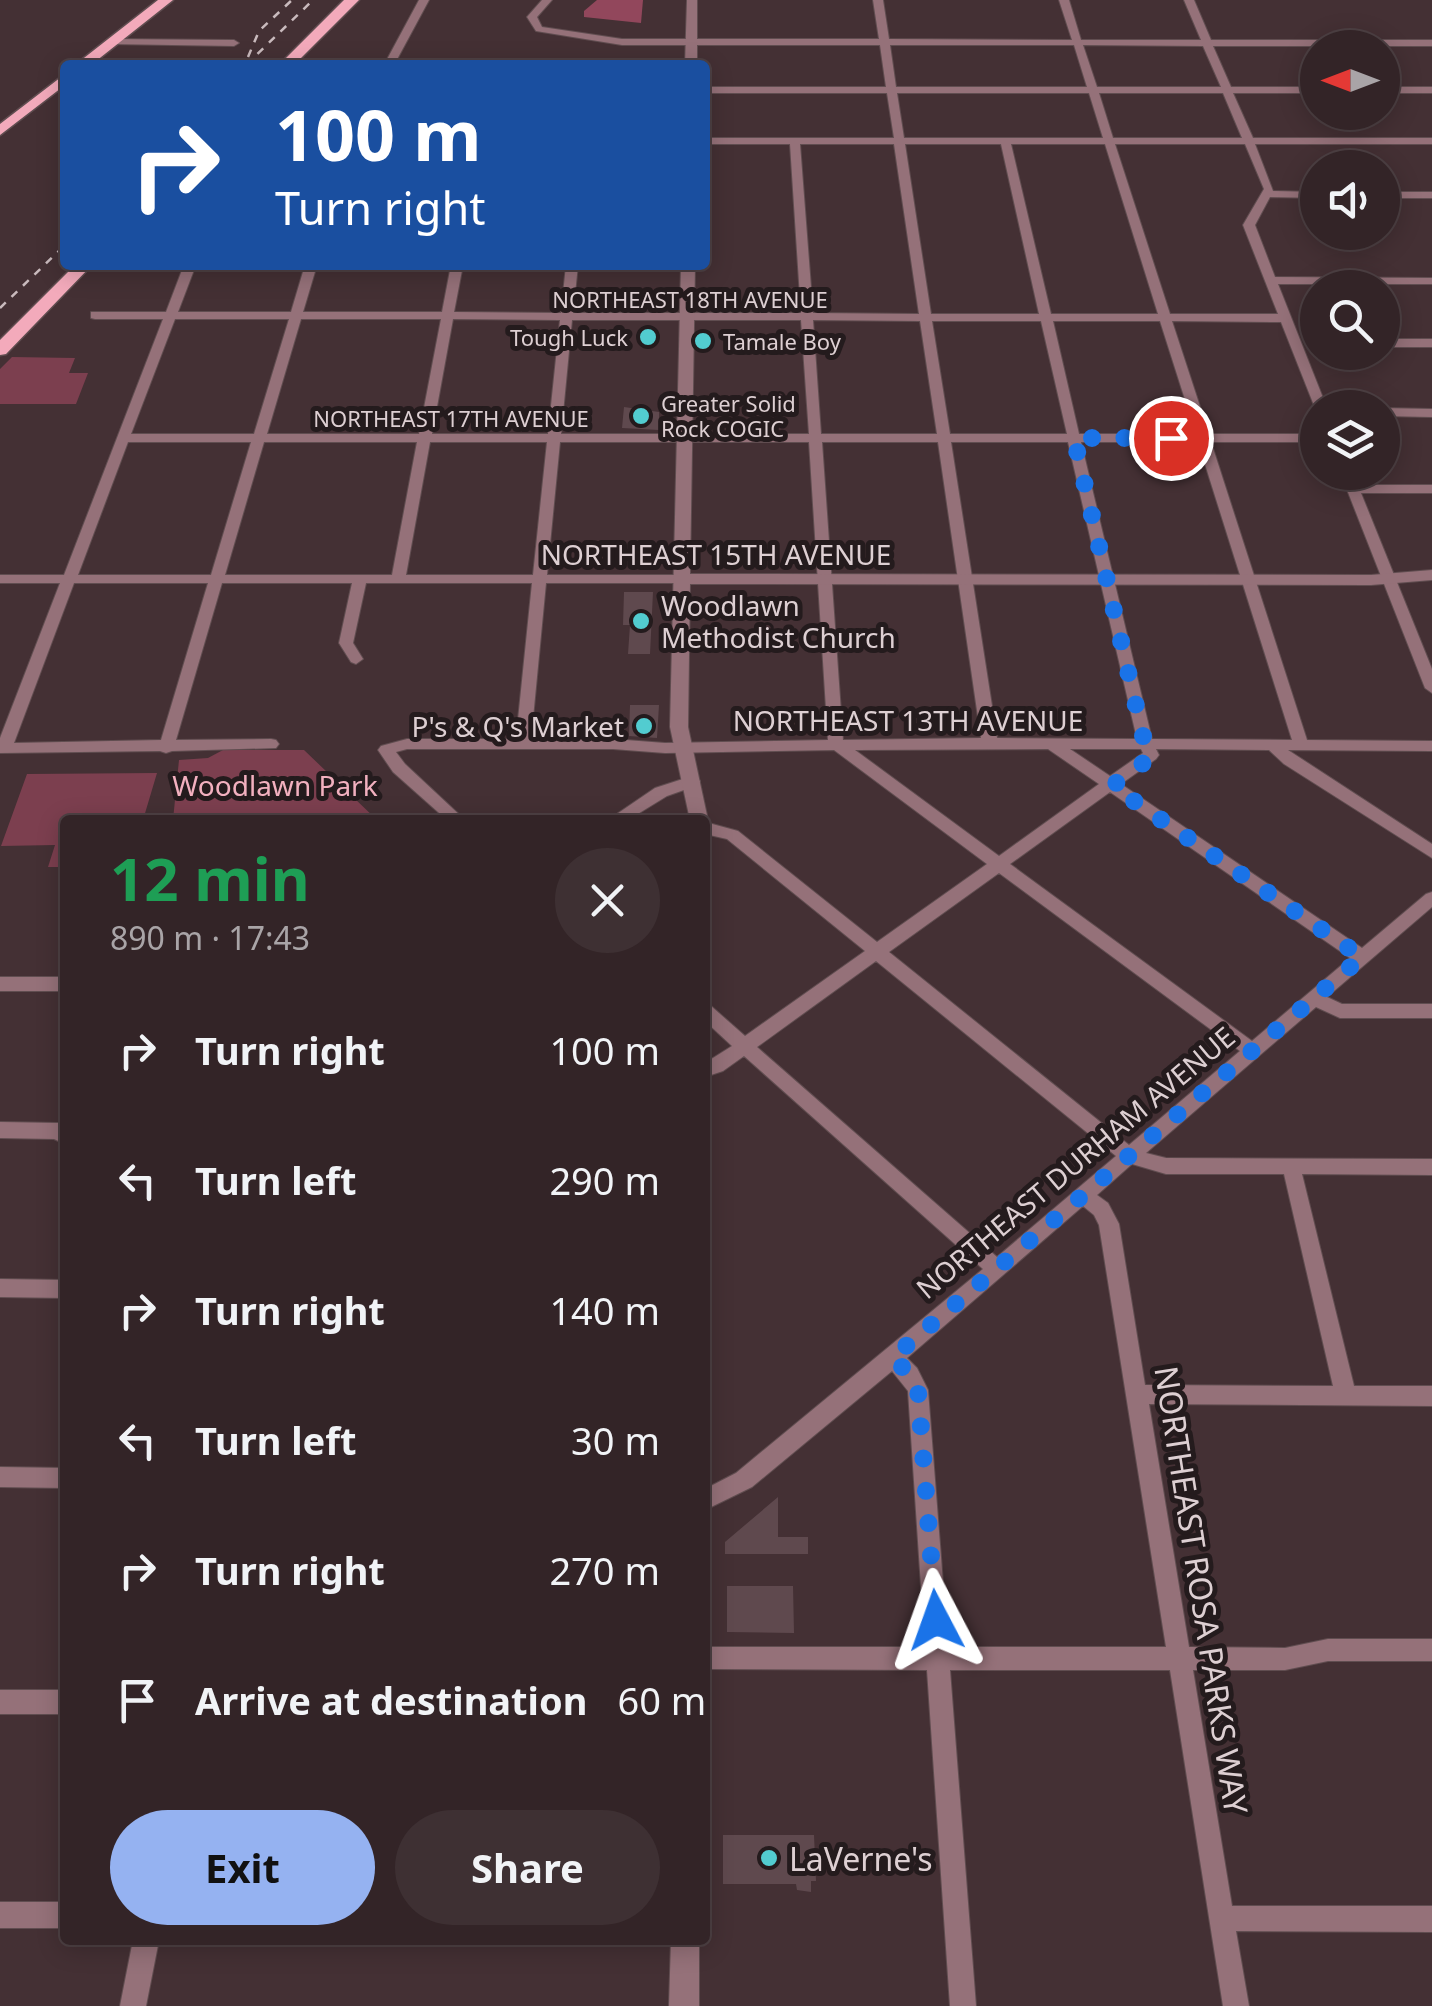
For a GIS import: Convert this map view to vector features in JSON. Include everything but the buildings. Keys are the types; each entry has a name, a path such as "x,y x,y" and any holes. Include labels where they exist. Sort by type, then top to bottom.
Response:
{"main road":[{"path":"89,60 166,0"},
{"path":"291,60 352,0"},
{"path":"0,131 60,82"},
{"path":"0,350 79,270"}],"street":[{"path":"393,60 424,0"},
{"path":"547,0 532,17 535,26 545,32 605,41 1432,43"},
{"path":"691,60 692,0"},
{"path":"878,0 990,744"},
{"path":"1064,0 1301,745"},
{"path":"1189,0 1250,141 1268,194"},
{"path":"112,42 234,43"},
{"path":"710,90 1300,90"},
{"path":"1400,90 1432,90"},
{"path":"795,140 836,744 1252,1051"},
{"path":"710,141 1432,141"},
{"path":"710,1067 1150,758 1005,141"},
{"path":"1268,194 1300,195"},
{"path":"1268,194 1249,223 1314,390"},
{"path":"1400,195 1432,195"},
{"path":"188,270 2,748 271,744"},
{"path":"166,748 309,270"},
{"path":"398,580 456,270"},
{"path":"522,744 572,270"},
{"path":"688,270 679,727 697,815"},
{"path":"1271,280 1432,281"},
{"name":"NORTHEAST 18TH AVENUE","path":"95,315 1286,318"},
{"path":"1400,343 1432,343"},
{"path":"1400,412 1432,412"},
{"name":"NORTHEAST 17TH AVENUE","path":"124,438 1300,438"},
{"path":"1400,489 1432,489"},
{"path":"1353,490 1428,668 1432,688"},
{"name":"NORTHEAST 15TH AVENUE","path":"0,580 1432,575"},
{"path":"356,659 346,643 360,580"},
{"name":"NORTHEAST 13TH AVENUE","path":"452,815 386,750 407,744 684,748 836,744 1432,746"},
{"path":"1053,745 1362,957"},
{"path":"1273,745 1432,852"},
{"path":"624,815 661,792 692,781"},
{"path":"710,829 732,835 1130,1156 1166,1166 1432,1167"},
{"name":"NORTHEAST DURHAM AVENUE","path":"710,1497 744,1480 892,1358 1432,898"},
{"path":"0,984 60,984"},
{"path":"1314,998 1340,1010 1432,1012"},
{"path":"710,1014 997,1269"},
{"path":"0,1130 60,1132"},
{"path":"1291,1166 1346,1396"},
{"name":"NORTHEAST ROSA PARKS WAY","path":"1084,1196 1101,1209 1109,1224 1236,2006"},
{"path":"0,1288 60,1288"},
{"path":"892,1358 910,1374 918,1390 964,2006"},
{"path":"1136,1394 1432,1396"},
{"path":"0,1477 60,1478"},
{"path":"710,1658 1285,1659 1328,1650 1432,1650"},
{"path":"0,1702 60,1702"},
{"path":"0,1915 60,1916"},
{"path":"1222,1918 1432,1919"},
{"path":"133,2006 145,1945"},
{"path":"684,2006 685,1945"}],"green space":[{"path":"12,357 75,358 69,373 88,373 76,404 0,404 0,369"},
{"name":"Woodlawn Park","path":"223,750 304,750 372,815 174,815 179,760 208,758"},
{"path":"157,773 144,815 60,815 60,867 48,867 55,845 1,846 27,774"}],"shaded area":[{"path":"597,0 643,0 641,23 584,17 584,11"}],"railway":[{"path":"248,57 259,31 292,0"},
{"path":"251,60 313,0"},
{"path":"0,308 60,250"}],"place":[{"name":"Tough Luck","path":"648,337"},
{"name":"Tamale Boy","path":"703,341"},
{"name":"Greater Solid Rock COGIC","path":"641,416"},
{"name":"Woodlawn Methodist Church","path":"641,621"},
{"name":"P's & Q's Market","path":"644,726"},
{"name":"LaVerne's","path":"769,1858"}],"route":[{"path":"936,1620 918,1390 910,1374 892,1358 1362,957 1112,786 1150,758 1151,752 1143,736 1074,438 1171,438"}]}
